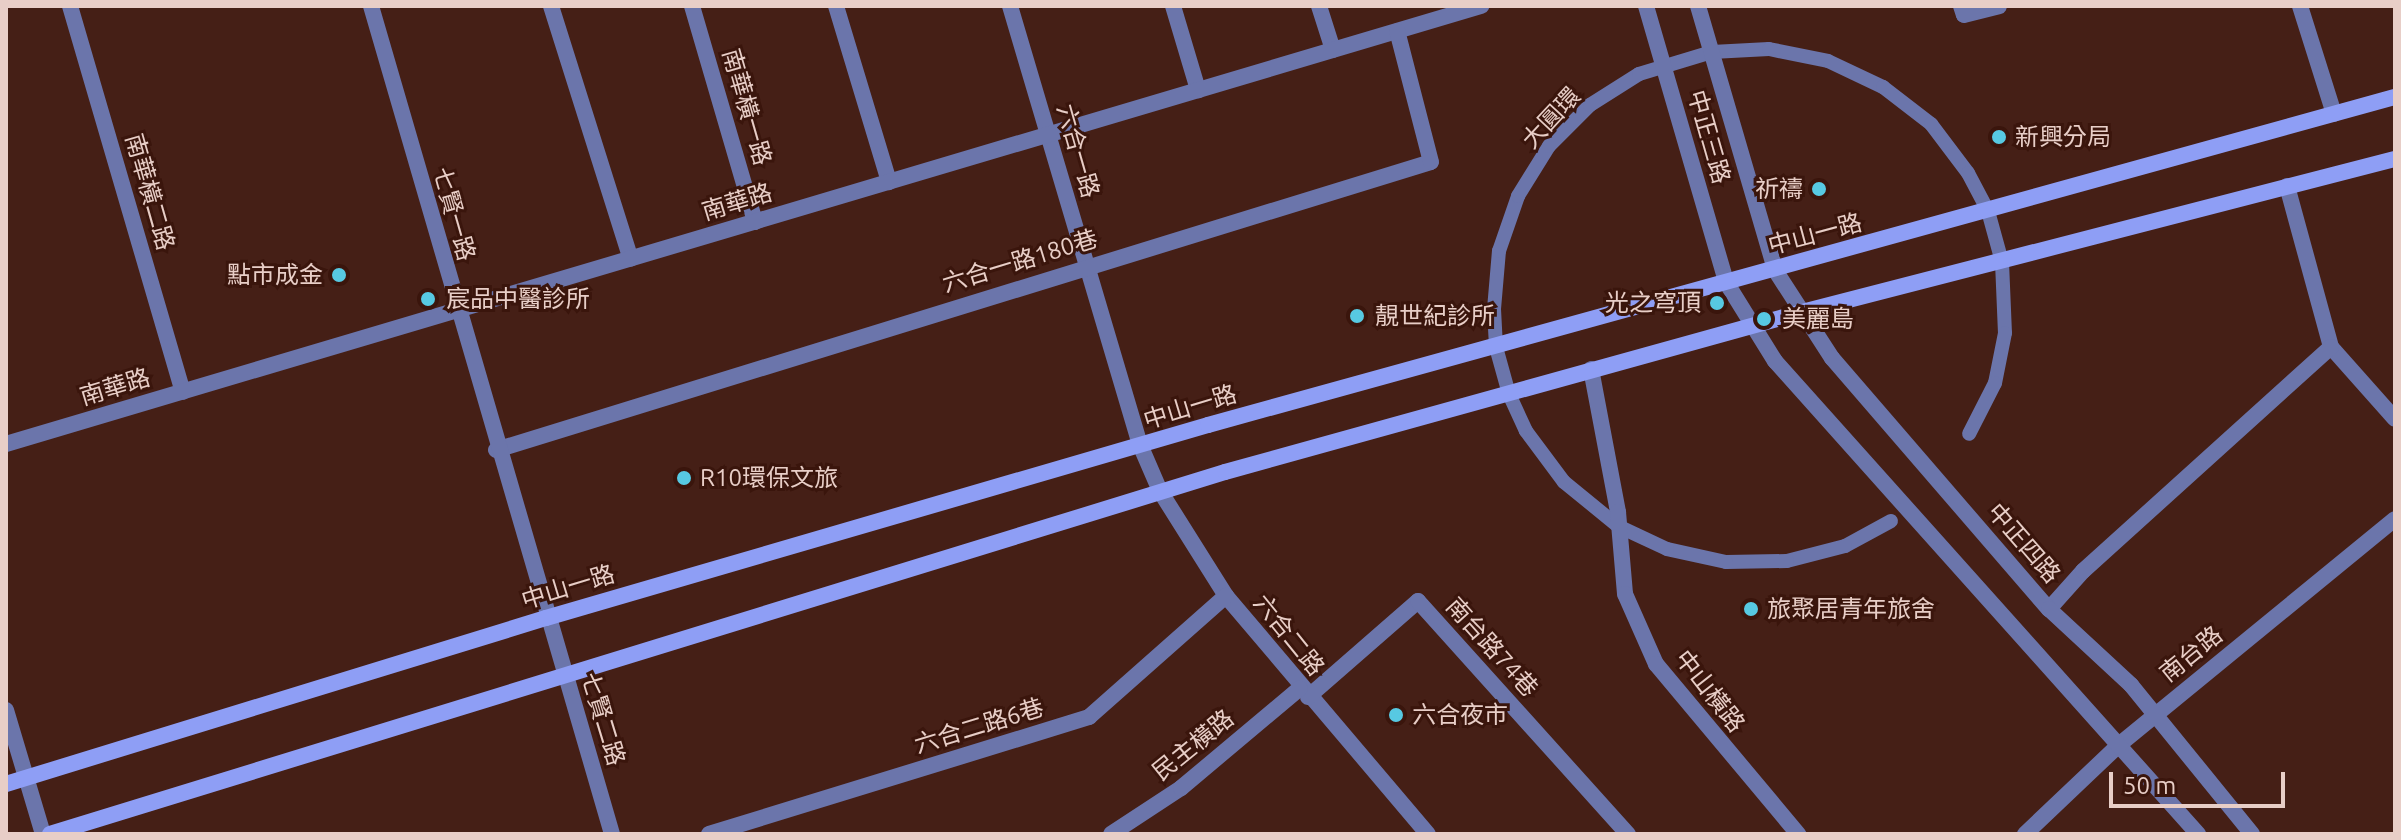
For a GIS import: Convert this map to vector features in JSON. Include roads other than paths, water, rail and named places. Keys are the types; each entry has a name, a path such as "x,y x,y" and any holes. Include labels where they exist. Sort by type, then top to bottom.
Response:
{"main road":[{"name":"中山一路","path":"6,784 546,618 1726,282 2395,97"},
{"path":"50,834 1160,491 1802,312 2395,159"}],"street":[{"name":"南華橫二路","path":"70,6 183,392"},
{"name":"七賢一路","path":"371,6 546,618"},
{"path":"551,6 631,259"},
{"name":"南華橫一路","path":"692,6 755,222"},
{"path":"836,6 889,182"},
{"name":"六合一路","path":"1010,6 1141,447"},
{"path":"1173,6 1198,90"},
{"path":"1319,6 1333,50"},
{"name":"南華路","path":"6,444 1478,6"},
{"name":"中正三路","path":"1646,6 1726,282"},
{"name":"中正三路","path":"1698,6 1775,270"},
{"path":"1961,6 1964,15 1999,6"},
{"path":"2300,6 2334,114"},
{"name":"六合一路180巷","path":"496,450 1087,265 1431,162 1397,31"},
{"name":"大圓環","path":"1891,521 1845,546 1787,561 1741,562 1667,549 1618,526 1564,482 1526,431 1509,394 1496,347 1499,251 1518,196 1549,146 1590,105 1662,64 1712,52 1769,49 1828,61 1883,87 1931,124 1968,173 1988,211 2002,262 2005,333 1995,383 1969,434"},
{"path":"2287,186 2331,347 2395,419"},
{"name":"中正四路","path":"1775,270 1832,358 2049,609 2155,714 2252,834"},
{"path":"1726,282 1775,361 1905,512 2120,744 2198,834"},
{"path":"2049,609 2083,571 2331,347"},
{"name":"中山橫路","path":"1591,369 1618,526 1625,594 1656,664 1798,834"},
{"name":"六合二路","path":"1141,447 1160,491 1226,596 1304,692 1428,834"},
{"name":"南台路","path":"2025,834 2155,714 2395,519"},
{"name":"六合二路6巷","path":"709,834 1089,717 1226,596"},
{"name":"南台路74巷","path":"1304,692 1418,601 1628,834"},
{"name":"七賢二路","path":"546,618 612,834"},
{"name":"民主橫路","path":"1111,834 1181,788 1304,692"},
{"path":"6,710 43,834"}],"place":[{"name":"新興分局","path":"1999,137"},
{"name":"祈禱","path":"1819,189"},
{"name":"點市成金","path":"339,275"},
{"name":"宸品中醫診所","path":"428,299"},
{"name":"光之穹頂","path":"1717,303"},
{"name":"靚世紀診所","path":"1357,316"},
{"name":"美麗島","path":"1764,319"},
{"name":"R10環保文旅","path":"684,478"},
{"name":"旅聚居青年旅舍","path":"1751,609"},
{"name":"六合夜市","path":"1396,715"}]}
